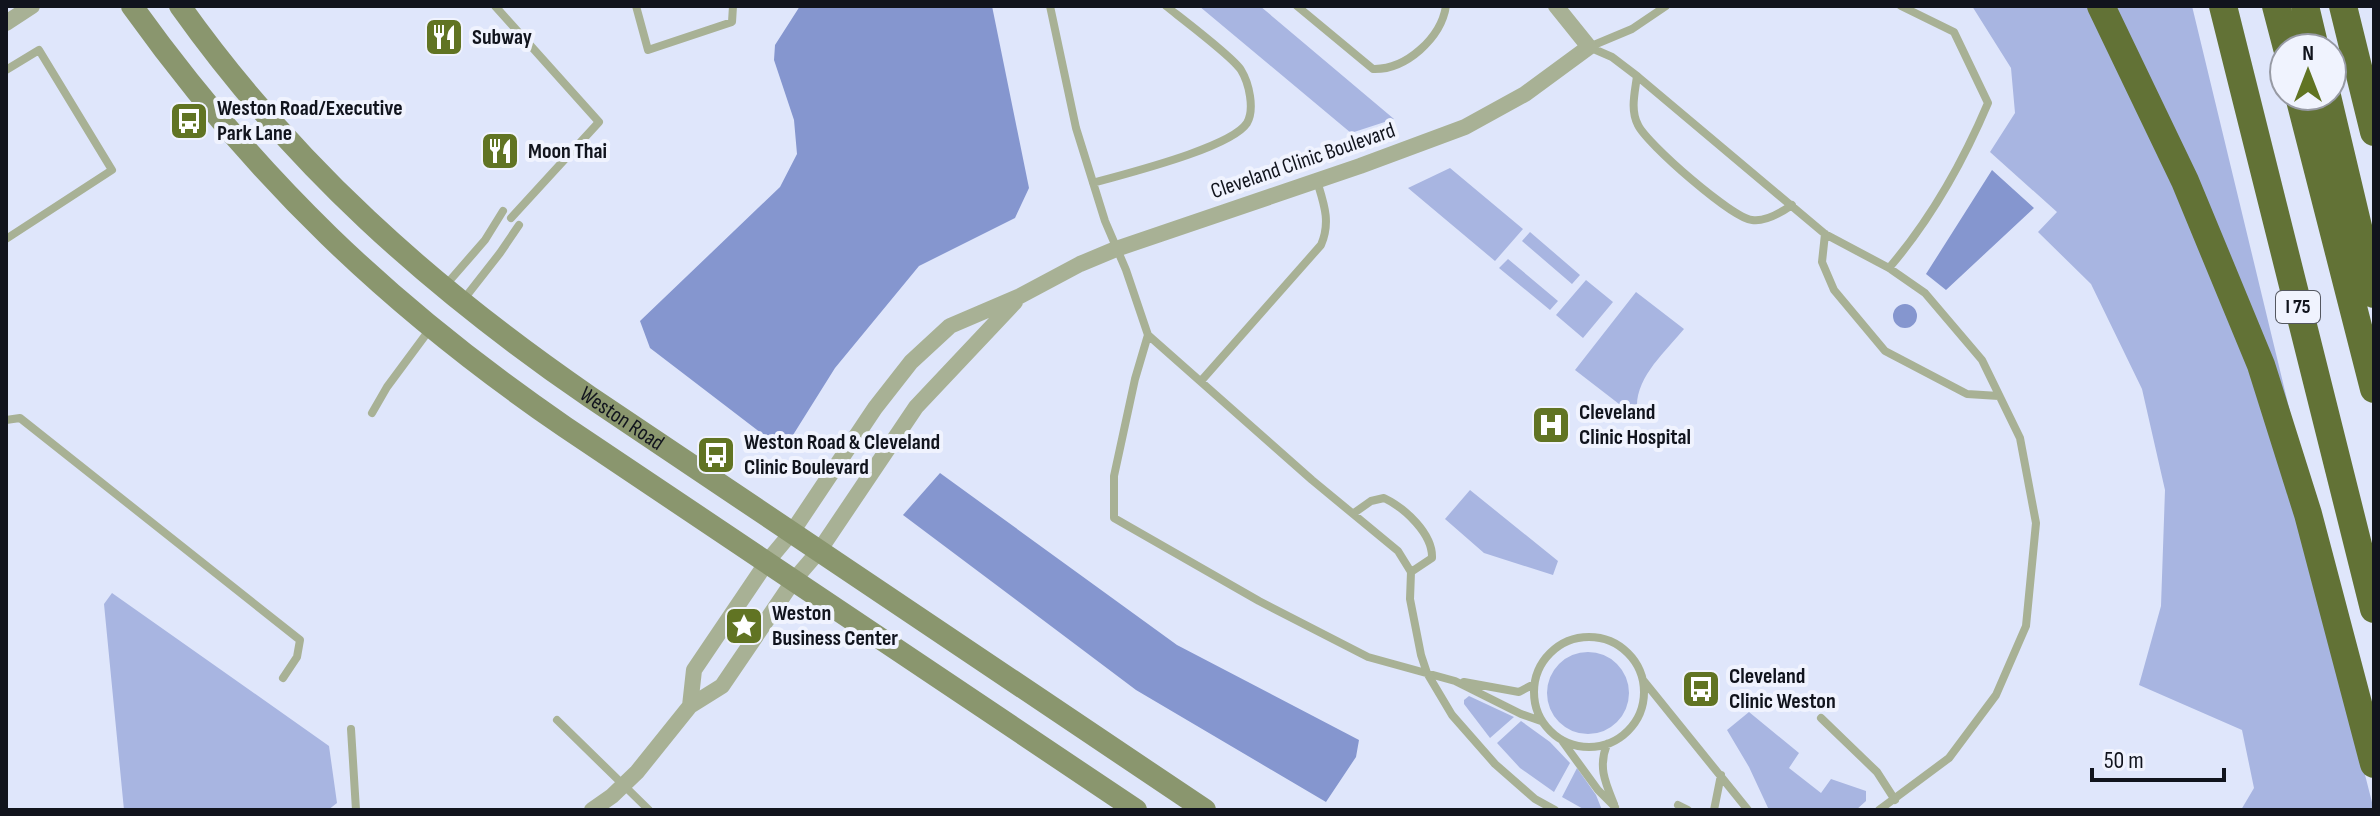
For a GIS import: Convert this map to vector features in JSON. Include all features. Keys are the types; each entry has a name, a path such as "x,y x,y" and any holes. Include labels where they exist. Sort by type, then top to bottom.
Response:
{"highway":[{"path":"2101,6 2185,181 2261,365 2308,514 2374,764"},
{"name":"I 75","path":"2223,6 2374,609"},
{"path":"2276,6 2283,32"},
{"path":"2305,6 2311,32"},
{"path":"2343,6 2374,132"},
{"path":"2303,112 2374,389"},
{"path":"2331,112 2374,294"}],"main road":[{"name":"Weston Road","path":"132,6 186,79 258,165 329,239 430,328 528,402 1136,810"},
{"name":"Weston Road","path":"180,6 250,96 308,162 366,221 452,296 528,354 1205,810"}],"street":[{"path":"6,23 32,6"},
{"path":"1556,6 1589,47"},
{"name":"Cleveland Clinic Boulevard","path":"690,706 694,670 767,562 792,532 875,408 911,362 950,326 1116,249 1429,141 1494,113 1589,47"},
{"name":"Cleveland Clinic Boulevard","path":"690,706 722,686 794,580 819,551 916,407 1020,296"},
{"path":"592,810 625,785 690,706"}],"lane":[{"path":"452,296 485,240 599,122 495,6"},
{"path":"636,6 648,50 732,22 733,6"},
{"path":"1050,6 1076,128 1148,335 1312,480 1398,551 1411,572 1410,599 1421,655 1427,673 1452,715 1495,764 1535,799 1555,810"},
{"path":"1093,183 1212,146 1246,125 1251,110 1240,67 1166,6"},
{"path":"1297,6 1373,69 1389,70 1408,61 1435,32 1444,19 1446,6"},
{"path":"1589,47 1632,29 1666,6"},
{"path":"1889,268 1919,233 1970,145 1988,103 1954,32 1901,6"},
{"path":"1589,47 1612,57 1637,76 1825,234 1889,268 1925,293 1982,360 2020,438 2036,523 2026,626 1996,695 1949,758 1879,810"},
{"path":"6,70 39,50 112,170 6,239"},
{"path":"1637,76 1633,112 1638,127 1727,209 1752,221 1780,213 1792,205"},
{"path":"1201,381 1321,245 1326,233 1327,213 1317,181"},
{"path":"452,296 500,253 519,225"},
{"path":"1825,234 1822,262 1834,290 1885,351 1967,394 1999,396"},
{"path":"372,413 430,328"},
{"path":"1148,335 1114,476 1114,518 1312,630 1368,657 1455,681 1519,692 1534,684"},
{"path":"6,420 20,418 300,640 297,657 283,678"},
{"path":"1354,513 1371,501 1384,498 1423,532 1430,542 1432,558 1411,572"},
{"path":"1541,721 1533,697 1534,684 1544,660 1557,647 1573,639 1591,637 1609,641 1624,650 1636,663 1643,680 1748,810"},
{"path":"1561,740 1591,748 1607,744 1630,730 1639,715 1644,697 1643,680"},
{"path":"1455,681 1541,721 1561,740 1598,790 1616,808"},
{"path":"1821,718 1877,772 1895,800"},
{"path":"557,720 649,810"},
{"path":"351,729 356,810"},
{"path":"1607,744 1600,761 1603,779 1616,808"},
{"path":"1714,810 1721,775"},
{"path":"1678,805 1688,810"}],"shaded area":[{"path":"800,6 992,6 1029,188 1015,218 919,266 835,368 793,435 774,443 650,348 640,321 780,187 797,154 794,120 774,60 775,45"},
{"path":"1199,6 1260,6 1394,119 1351,133"},
{"path":"1972,6 2088,6 2158,141 2225,304 2276,447 2322,607 2374,810 2241,810 2254,788 2242,730 2139,685 2161,606 2165,490 2142,389 2091,284 2038,232 2057,212 1990,152 2015,113 2011,68"},
{"path":"2112,6 2192,6 2299,449"},
{"path":"1450,168 1523,229 1495,261 1408,188"},
{"path":"1992,170 2034,208 1946,290 1926,274"},
{"path":"1530,232 1580,275 1572,284 1522,241"},
{"path":"1508,259 1558,301 1550,310 1499,268"},
{"path":"1586,280 1613,302 1583,338 1556,315"},
{"path":"1636,292 1684,329 1647,375 1632,414 1575,370"},
{"path":"1905,304 1913,308 1917,316 1913,324 1905,328 1897,324 1893,316 1897,308"},
{"path":"940,473 1177,645 1359,740 1356,757 1326,802 1136,690 903,515"},
{"path":"1470,490 1558,561 1553,575 1484,553 1445,519"},
{"path":"112,593 329,746 337,803 328,810 124,810 104,604"},
{"path":"1588,652 1604,655 1617,664 1626,677 1629,693 1626,709 1617,722 1604,731 1588,734 1572,731 1559,722 1550,709 1547,693 1550,677 1559,664 1572,655"},
{"path":"1469,696 1514,717 1490,738 1464,704"},
{"path":"1749,712 1799,753 1789,768 1821,793 1831,779 1866,791 1866,801 1856,810 1769,810 1727,730"},
{"path":"1521,721 1550,742 1570,763 1554,792 1520,768 1497,743"},
{"path":"1577,768 1596,795 1602,810 1585,810 1562,797"}],"place":[{"name":"Subway","path":"444,37"},
{"name":"Weston Road/Executive Park Lane","path":"189,121"},
{"name":"Moon Thai","path":"500,151"},
{"name":"Cleveland Clinic Hospital","path":"1551,425"},
{"name":"Weston Road & Cleveland Clinic Boulevard","path":"716,455"},
{"name":"Weston Business Center","path":"744,626"},
{"name":"Cleveland Clinic Weston","path":"1701,689"}]}
